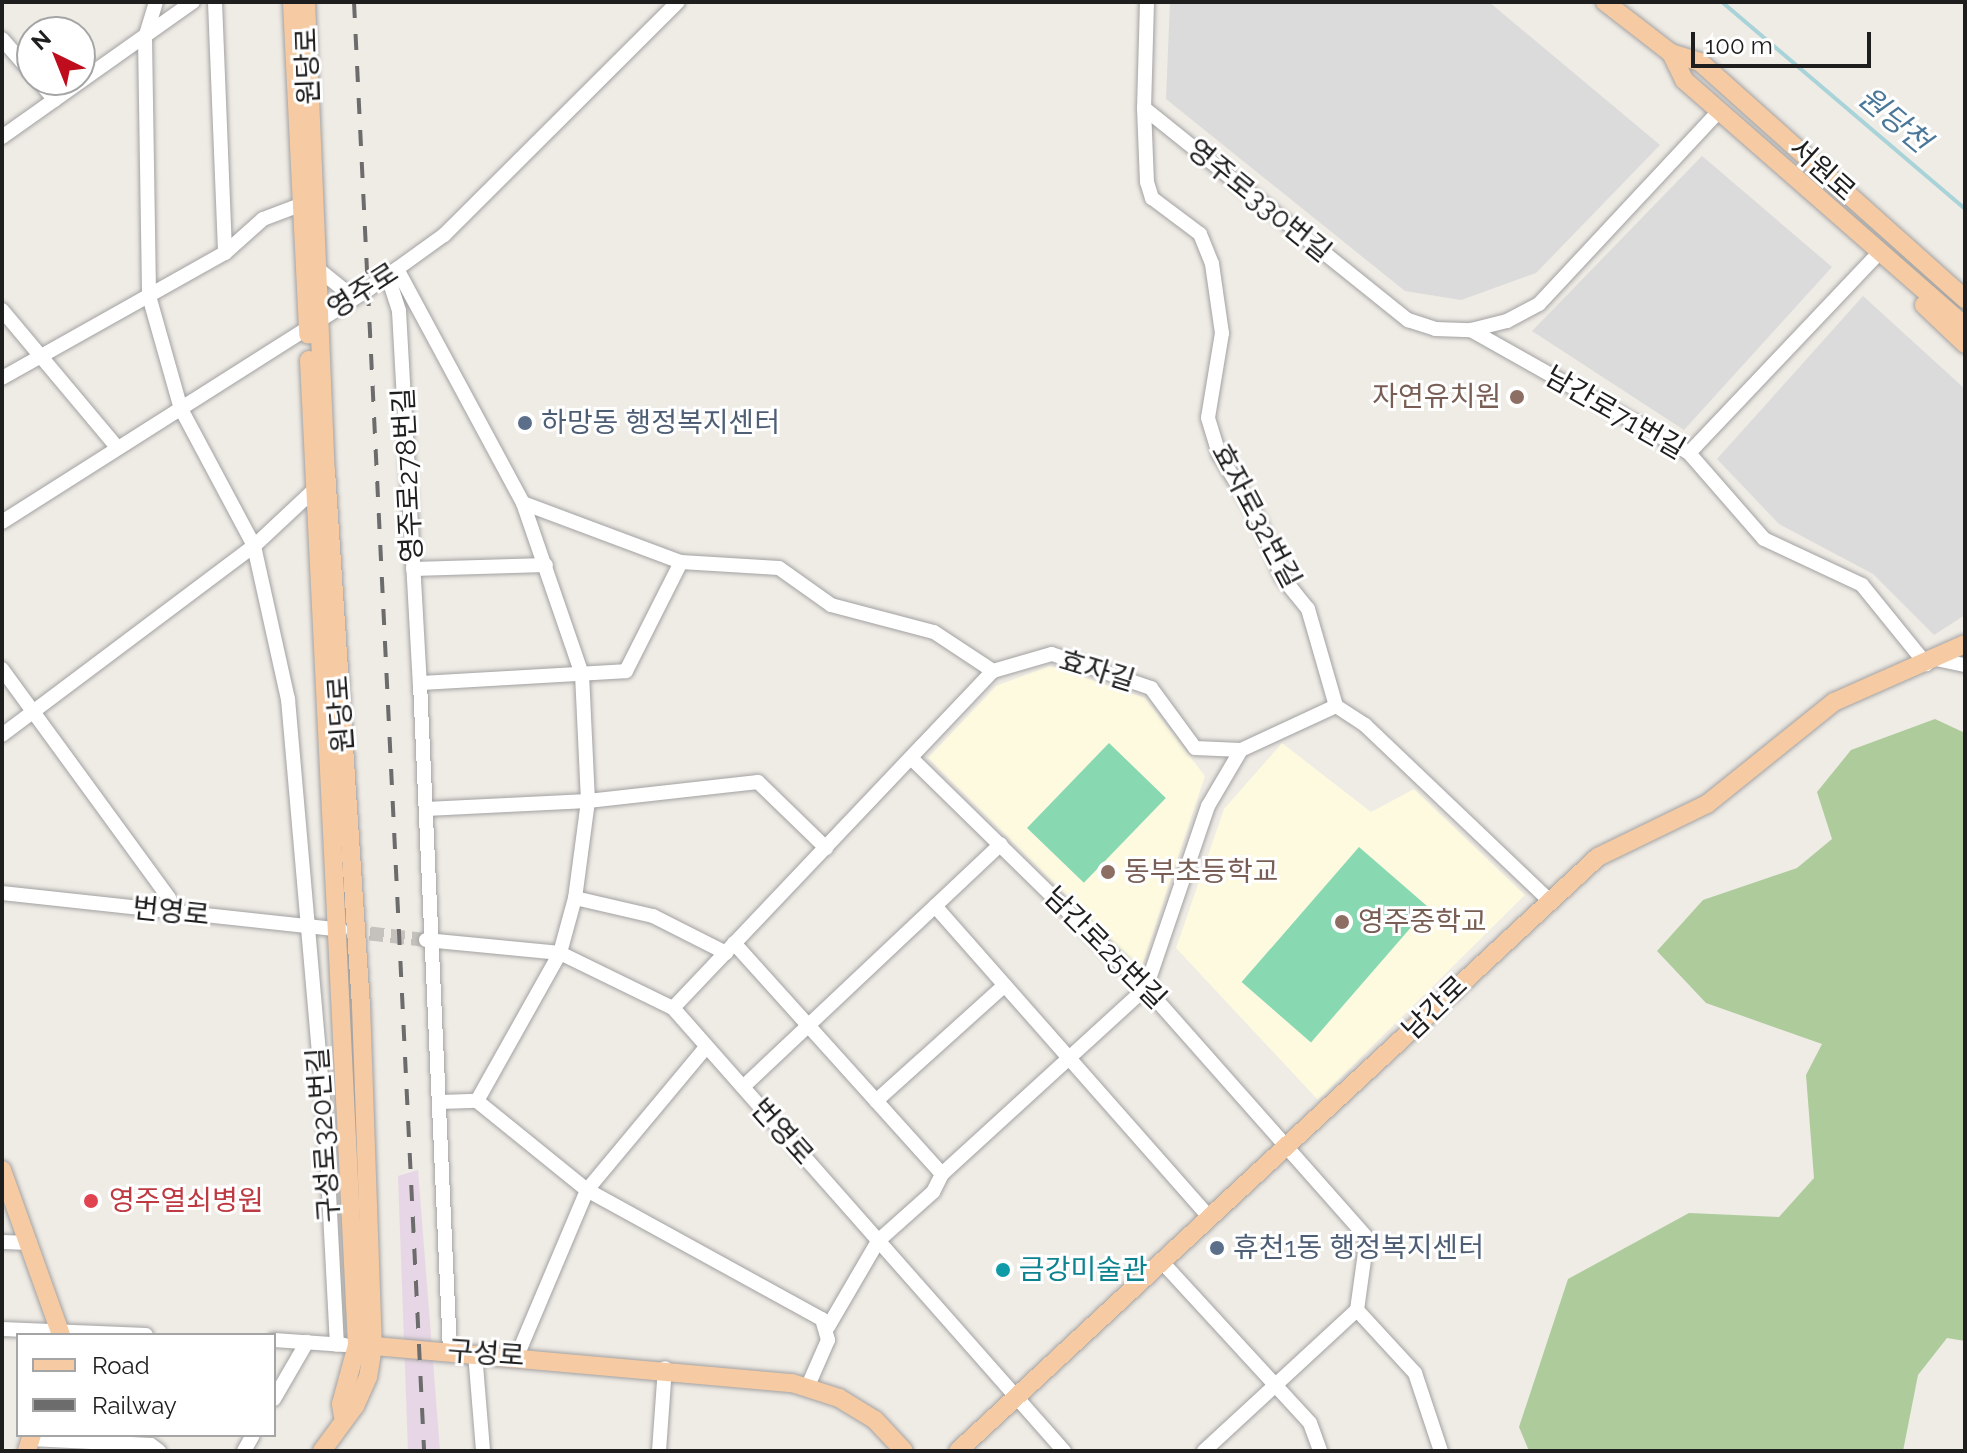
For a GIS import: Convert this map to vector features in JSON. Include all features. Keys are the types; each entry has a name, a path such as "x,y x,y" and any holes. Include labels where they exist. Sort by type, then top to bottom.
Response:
{"main road":[{"name":"원당로","path":"292,2 361,1006 365,1346 341,1404 343,1416 322,1451"},
{"name":"원당로","path":"306,2 307,203 318,269 314,322 313,491 365,1346"},
{"name":"서원로","path":"1605,2 1671,53 1700,62 1965,299"},
{"name":"서원로","path":"1671,53 1684,80 1965,326"},
{"path":"1806,156 1965,282"},
{"path":"1785,168 1965,344"},
{"name":"남간로","path":"958,1451 1289,1147 1548,899 1598,857 1707,804 1834,702 1965,644"},
{"path":"2,1170 7,1196 30,1243 62,1333"},
{"name":"구성로","path":"365,1346 665,1368 807,1388 875,1420 904,1451"}],"street":[{"name":"구성로320번길","path":"156,2 145,38 149,296 181,409 254,546 288,699 337,1345"},
{"path":"2,137 193,2"},
{"path":"215,2 225,253"},
{"name":"영주로","path":"2,522 360,294 444,235 678,2"},
{"path":"1144,108 1147,2"},
{"path":"2,39 16,55"},
{"path":"52,96 55,100"},
{"name":"영주로330번길","path":"1144,108 1408,320 1435,329 1471,330"},
{"name":"효자로32번길","path":"1144,108 1147,182 1152,198 1200,234 1212,264 1222,333 1208,418 1219,454 1259,520 1282,577 1308,609 1336,706"},
{"path":"1471,330 1507,321 1539,304 1719,111"},
{"path":"2,378 225,253 245,230 307,203"},
{"path":"1689,453 1874,258"},
{"path":"318,269 345,291 360,294"},
{"path":"397,269 523,503 582,674 588,801 575,898 560,953 477,1101"},
{"name":"영주로278번길","path":"397,269 391,286 399,311 420,683 428,940 440,1102 450,1351"},
{"path":"2,310 118,448"},
{"name":"남간로71번길","path":"1471,330 1689,453 1764,539 1862,585 1931,661"},
{"path":"2,735 254,546 313,491"},
{"path":"523,503 681,562 779,568 831,605 934,632 993,671 673,1008"},
{"path":"420,683 626,671 681,562"},
{"path":"413,569 546,565"},
{"name":"효자길","path":"993,671 1052,654 1151,688 1195,748 1241,750 1336,706"},
{"path":"1931,661 1965,665"},
{"path":"2,669 169,898 173,912"},
{"path":"1336,706 1365,725 1548,899"},
{"path":"807,1388 828,1340 828,1327 878,1241 933,1192 942,1174 1146,988 1208,806 1241,750"},
{"name":"남간로25번길","path":"911,758 1146,988 1367,1238 1357,1310"},
{"path":"426,809 588,801 758,782 826,848"},
{"path":"743,1087 1001,844"},
{"name":"번영로","path":"2,893 341,930"},
{"path":"575,898 653,916 730,948 808,1026 942,1174"},
{"path":"935,906 1211,1219"},
{"name":"번영로","path":"428,940 560,953 673,1008 1064,1451"},
{"path":"876,1101 1005,985"},
{"path":"517,1356 587,1190 706,1047"},
{"path":"440,1102 477,1101 587,1190 787,1298 828,1327"},
{"path":"2,1242 30,1243"},
{"path":"1163,1263 1310,1423 1320,1451"},
{"path":"1204,1451 1273,1384 1357,1310 1415,1373 1441,1451"},
{"path":"2,1329 62,1333"},
{"name":"구성로","path":"276,1340 365,1346"},
{"path":"276,1396 307,1342"},
{"path":"475,1353 483,1451"},
{"path":"659,1451 665,1368"},
{"path":"30,1442 151,1445 159,1451"}],"shaded area":[{"path":"1170,2 1489,2 1660,145 1536,273 1461,300 1405,291 1166,99"},
{"path":"1702,156 1832,267 1684,430 1532,331"},
{"path":"1863,296 1965,389 1965,615 1934,635 1873,574 1779,524 1717,459"},
{"name":"동부초등학교","path":"1050,666 1145,698 1205,776 1141,969 928,758 996,686"},
{"name":"영주중학교","path":"1282,743 1371,812 1414,789 1525,895 1318,1100 1176,948 1224,809"},
{"path":"418,1170 440,1451 408,1451 398,1176"}],"green space":[{"path":"1935,719 1965,733 1965,1341 1947,1338 1918,1375 1903,1451 1529,1451 1519,1427 1568,1279 1689,1213 1779,1217 1814,1178 1806,1075 1822,1044 1706,1003 1657,951 1703,900 1797,868 1832,839 1817,792 1851,750"},
{"path":"1109,743 1166,798 1084,883 1027,828"},
{"path":"1359,847 1428,907 1311,1042 1242,982"}],"waterway":[{"name":"원당천","path":"1722,2 1965,209"}],"tunnel":[{"path":"349,931 426,940"}],"railway":[{"path":"354,2 424,1451"}],"place":[{"name":"자연유치원","path":"1517,397"},
{"name":"하망동 행정복지센터","path":"525,423"},
{"name":"동부초등학교","path":"1108,872"},
{"name":"영주중학교","path":"1342,922"},
{"name":"영주열쇠병원","path":"91,1201"},
{"name":"휴천1동 행정복지센터","path":"1217,1248"},
{"name":"금강미술관","path":"1003,1270"}]}
